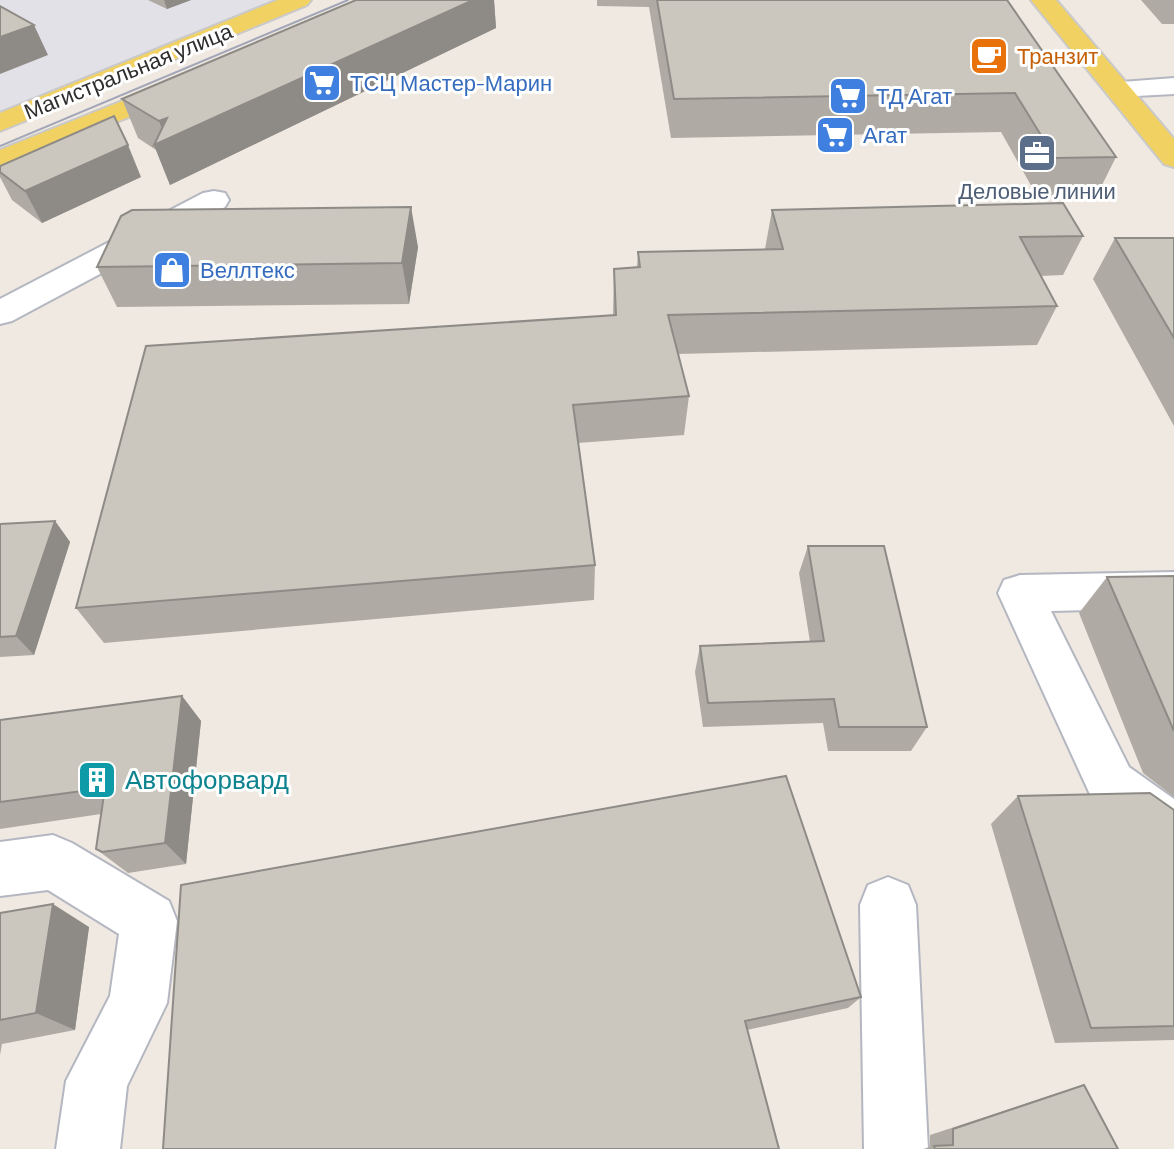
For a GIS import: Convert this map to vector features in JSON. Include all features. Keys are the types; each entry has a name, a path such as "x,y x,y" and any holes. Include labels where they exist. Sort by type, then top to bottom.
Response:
{"main road":[{"name":"Магистральная улица","path":"0,123 299,0"},
{"path":"1043,0 1174,158"},
{"name":"Магистральная улица","path":"0,161 209,74"}],"lane":[{"path":"1118,89 1174,86"},
{"path":"0,313 214,200"},
{"path":"1174,590 1020,593 1111,784 1174,830"},
{"path":"0,869 53,862 149,921 138,1003 97,1081 88,1149"},
{"path":"888,905 896,1149"}],"shaded area":[{"path":"0,0 274,0 0,114"}],"building":[{"path":"356,0 473,0 154,145 167,118 159,121 122,99"},
{"name":"ТД Агат","path":"657,0 1007,0 1116,157 1055,158 1015,93 674,99"},
{"path":"0,6 34,25 0,37"},
{"path":"114,116 128,145 25,191 0,172 0,166"},
{"path":"1063,203 1083,236 1020,237 1057,306 668,315 689,396 573,405 595,565 76,608 146,346 616,315 614,269 640,267 638,252 783,249 772,210"},
{"path":"411,207 402,263 97,267 121,216 132,210"},
{"path":"1115,238 1174,238 1174,338"},
{"path":"55,521 16,636 0,637 0,524"},
{"path":"808,546 884,546 927,727 839,727 834,699 708,703 700,646 824,641"},
{"path":"1174,576 1174,731 1107,577"},
{"name":"Автофорвард","path":"182,696 165,843 102,852 96,849 105,788 0,802 0,720"},
{"path":"786,776 861,997 745,1021 779,1149 163,1149 181,885"},
{"path":"1150,793 1174,810 1174,1026 1091,1028 1018,796"},
{"path":"53,904 36,1013 0,1020 0,913"},
{"path":"1084,1085 1118,1149 935,1149 934,1146 953,1145 953,1129"}],"tram line":[{"path":"0,146 348,0"}],"place":[{"name":"Транзит","path":"989,56"},
{"name":"ТСЦ Мастер-Марин","path":"322,83"},
{"name":"ТД Агат","path":"848,96"},
{"name":"Агат","path":"835,135"},
{"name":"Деловые линии","path":"1037,153"},
{"name":"Веллтекс","path":"172,270"},
{"name":"Автофорвард","path":"97,780"}]}
